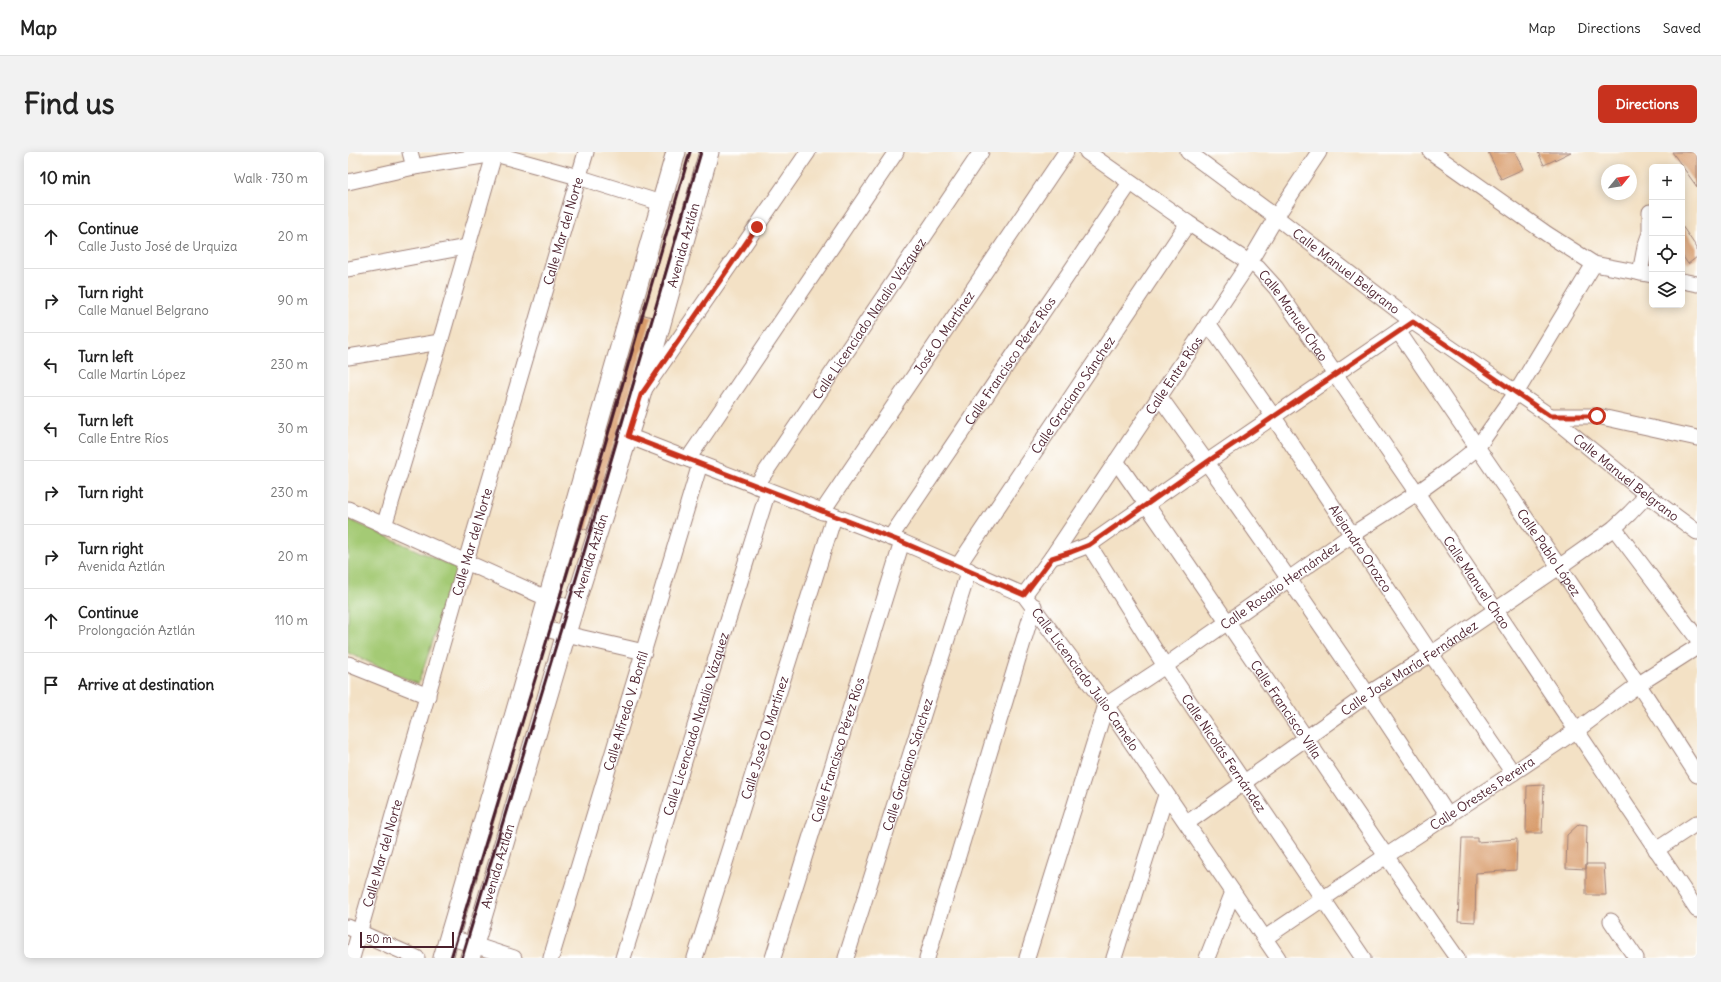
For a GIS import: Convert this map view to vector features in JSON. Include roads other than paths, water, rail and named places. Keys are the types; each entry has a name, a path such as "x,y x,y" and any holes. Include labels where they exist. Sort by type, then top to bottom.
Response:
{"main road":[{"name":"Avenida Aztlán","path":"443,958 540,628 676,152"},
{"name":"Avenida Aztlán","path":"472,952 573,610 641,395 709,152"}],"street":[{"path":"410,152 414,167"},
{"name":"Calle Mar del Norte","path":"352,958 354,930 428,696 586,152"},
{"path":"641,395 808,152"},
{"name":"Calle Alfredo V. Bonfil","path":"551,958 644,652 694,462 896,152"},
{"name":"Calle Licenciado Natalio Vázquez","path":"623,958 762,488 982,152"},
{"name":"José O. Martínez","path":"828,515 1066,152"},
{"name":"Calle Manuel Chao","path":"1087,152 1188,223 1258,268 1276,288 1577,730 1697,910"},
{"name":"Calle Manuel Belgrano","path":"1188,152 1413,322 1550,416 1647,495 1697,532"},
{"name":"Calle Entre Ríos","path":"1029,601 1052,558 1249,263 1276,217 1319,152"},
{"path":"1432,152 1547,234 1594,264 1646,274 1645,247 1649,236"},
{"path":"384,526 495,153"},
{"path":"348,182 414,167 495,153 661,203"},
{"name":"Calle Francisco Pérez Ríos","path":"776,957 896,540 1130,183"},
{"name":"Calle Graciano Sánchez","path":"846,958 963,568 1188,223"},
{"path":"348,270 466,247"},
{"name":"Calle Rosalio Hernández","path":"1106,705 1165,666 1353,534 1416,493 1477,448 1516,393 1594,264"},
{"path":"1685,282 1697,284"},
{"path":"1052,558 1089,545 1273,416 1398,330 1413,322"},
{"name":"Alejandro Orozco","path":"1208,323 1353,534 1431,654 1513,774"},
{"name":"Calle Pablo López","path":"1398,330 1639,684 1697,775"},
{"path":"348,357 440,342"},
{"path":"1159,396 1290,579 1449,817"},
{"path":"1550,416 1597,416 1697,438"},
{"name":"Calle Licenciado Julio Camelo","path":"628,436 828,515 896,540 963,568 1029,601 1106,705 1278,958"},
{"name":"Calle Francisco Villa","path":"1116,461 1228,622 1305,738 1457,958"},
{"name":"Calle José María Fernández","path":"1187,823 1368,694 1431,654 1560,567 1614,528 1647,495"},
{"path":"348,510 466,561 573,610"},
{"name":"Calle José O. Martínez","path":"695,958 828,515"},
{"path":"1614,528 1697,638"},
{"name":"Calle Nicolás Fernández","path":"1089,545 1165,666 1363,958"},
{"path":"927,958 1029,601"},
{"path":"540,628 644,652"},
{"name":"Calle Orestes Pereira","path":"1265,938 1386,856 1449,817 1513,774 1577,730 1639,684 1697,647"},
{"path":"348,666 428,696"},
{"path":"1027,958 1106,705"},
{"path":"1114,958 1166,795"},
{"path":"1656,850 1697,823"},
{"path":"1207,958 1233,892"},
{"path":"1611,921 1636,958"},
{"path":"354,930 417,958"},
{"path":"449,937 472,952 514,958"}],"railway":[{"path":"451,958 581,527 690,152"},
{"path":"462,958 591,529 701,152"}]}
